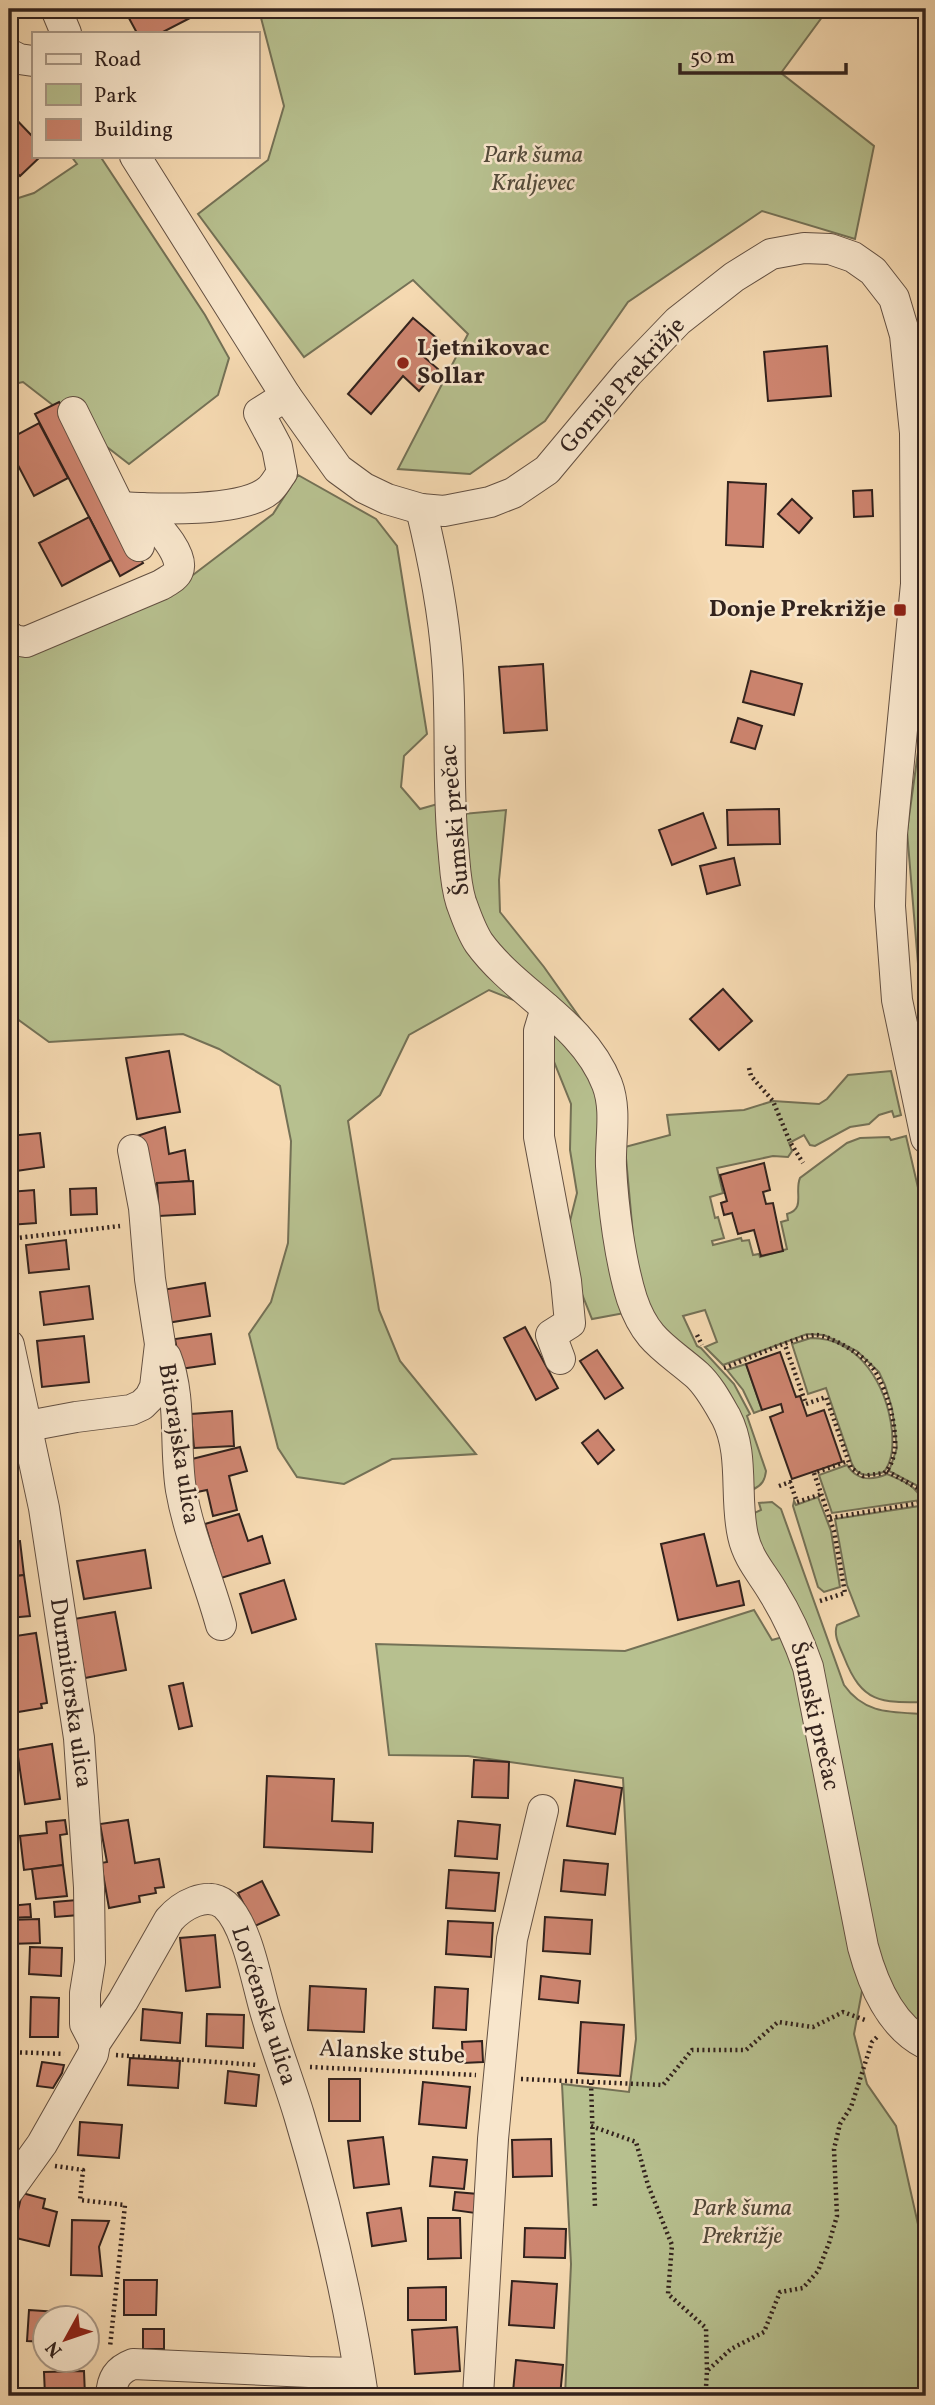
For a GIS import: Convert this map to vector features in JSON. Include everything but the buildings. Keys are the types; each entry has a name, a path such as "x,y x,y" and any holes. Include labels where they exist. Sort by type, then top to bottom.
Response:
{"street":[{"path":"56,9 66,32"},
{"path":"9,54 32,61"},
{"name":"Gornje Prekrižje","path":"136,158 319,445 338,468 364,488 387,499 421,509 444,511 490,502 513,493 547,470 628,373 678,321 734,277 771,254 804,248 830,249 853,257 873,271 894,298 905,335 915,433 921,591 892,834 890,906 897,1000 926,1138"},
{"path":"131,508 245,503 270,490 282,473 277,447 259,413 286,396"},
{"path":"9,636 13,640 26,642 161,585 178,573 180,563 175,551 131,508 73,412"},
{"path":"131,508 139,546"},
{"name":"Šumski prečac","path":"421,509 438,582 447,660 449,791 456,881 468,923 478,942 510,976 579,1038 607,1083 612,1101 611,1167 621,1252 633,1301 650,1336 699,1377 730,1425 735,1444 743,1537 754,1566 772,1590 796,1632 808,1667 871,1977 899,2024 913,2037 926,2044"},
{"path":"546,1008 539,1031 539,1137 566,1281 570,1323 551,1335 560,1359"},
{"name":"Bitorajska ulica","path":"133,1150 160,1343 172,1379 177,1461 186,1516 221,1625"},
{"name":"Bitorajska ulica","path":"28,1426 76,1417 120,1413 142,1405 155,1387 160,1343"},
{"name":"Durmitorska ulica","path":"9,1345 44,1508 79,1738 89,1887 90,1962 85,1993 85,2024 93,2051"},
{"path":"478,2396 493,2138 512,1939 543,1810"},
{"name":"Lovćenska ulica","path":"9,2190 76,2086 93,2051 164,1928 176,1912 198,1900 217,1900 225,1905 234,1917 253,1964 268,2021 299,2113 337,2250 361,2384"},
{"path":"111,2396 113,2382 121,2368 133,2364 309,2372 361,2384"}],"path":[{"path":"749,1068 751,1076 780,1113 790,1142 803,1163"},
{"path":"9,1239 145,1223"},
{"path":"723,1369 785,1345 815,1335 859,1354 880,1378 892,1416 895,1444 887,1471 863,1476 851,1468 826,1397 806,1404 785,1345"},
{"path":"820,1601 845,1592 830,1518 814,1473 848,1461"},
{"path":"830,1518 925,1502 919,1489 887,1471"},
{"path":"779,1486 790,1482 797,1502 822,1494"},
{"path":"507,2078 663,2085 692,2050 746,2050 778,2022 813,2027 843,2012 867,2021"},
{"path":"706,2371 731,2349 764,2332 780,2292 803,2288 818,2271 836,2216 834,2149 840,2124 851,2107 872,2042 885,2032"},
{"path":"9,2052 93,2051 259,2065"},
{"name":"Alanske stube","path":"305,2067 477,2076"},
{"path":"591,2083 595,2208"},
{"path":"592,2126 636,2142 648,2185 672,2245 668,2294 706,2328 706,2387 702,2396"},
{"path":"29,2162 83,2170 80,2200 125,2205 110,2351 121,2368"}],"green space":[{"name":"Park šuma Kraljevec","path":"261,9 828,9 781,73 874,146 855,239 762,211 628,302 545,421 470,474 398,469 468,334 413,280 304,357 198,214 268,160 284,106 260,14"},
{"path":"72,158 101,158 205,315 229,358 218,395 129,464 23,382 9,385 9,201 34,193 77,164"},
{"path":"298,475 376,519 397,546 427,734 404,756 401,787 420,809 441,803 463,814 506,810 499,880 500,912 544,967 592,1035 630,1312 592,1319 574,1274 568,1229 577,1193 570,1150 571,1104 546,1042 526,1005 489,990 409,1035 380,1095 348,1121 379,1310 400,1361 476,1454 392,1459 344,1484 297,1477 278,1448 249,1334 271,1302 288,1243 291,1141 280,1086 219,1049 183,1034 49,1042 9,1013 9,655 50,642 193,575 273,514"},
{"path":"926,695 926,1038 907,831"},
{"path":"891,1071 901,1115 894,1117 892,1111 879,1115 869,1124 850,1127 815,1146 810,1145 804,1135 789,1143 792,1151 788,1157 773,1156 717,1168 723,1193 710,1197 724,1238 712,1241 713,1245 741,1238 742,1241 749,1240 753,1255 759,1254 760,1257 787,1249 781,1222 788,1220 787,1214 793,1212 798,1204 800,1178 847,1143 860,1138 889,1137 891,1140 906,1136 926,1222 926,1498 918,1486 889,1471 897,1448 892,1408 879,1372 857,1351 824,1335 807,1334 723,1365 705,1347 717,1342 705,1310 683,1316 697,1346 734,1384 750,1414 747,1416 766,1471 763,1482 754,1489 740,1441 653,1324 635,1257 625,1147 670,1135 667,1115 744,1110 773,1101 819,1104 827,1099 848,1075"},
{"path":"811,1338 829,1340 844,1346 868,1368 877,1382 889,1414 892,1431 891,1457 884,1472 865,1475 855,1469 826,1388 808,1394 792,1344"},
{"path":"746,1364 762,1410 754,1413 743,1390 727,1370"},
{"path":"847,1465 860,1477 875,1478 887,1474 902,1481 916,1490 921,1500 832,1513 819,1475"},
{"path":"818,1497 831,1531 840,1587 824,1592 818,1587 793,1506 794,1501 796,1505"},
{"path":"772,1502 781,1509 844,1685 852,1695 870,1707 891,1712 926,1714 924,2027 916,2028 896,1999 875,1949 829,1737 759,1560 752,1514 761,1510 759,1503"},
{"path":"926,1505 926,1702 896,1702 874,1697 858,1684 838,1641 837,1625 859,1616 847,1585 835,1519"},
{"name":"Park šuma Prekrižje","path":"754,1610 772,1640 790,1635 865,1975 854,2034 867,2084 896,2126 926,2260 926,2396 565,2396 571,2264 562,2084 629,2092 636,2039 623,1778 468,1756 389,1755 376,1644 625,1651"}],"place":[{"name":"Ljetnikovac Sollar","path":"403,363"},
{"name":"Donje Prekrižje","path":"900,610"}]}
